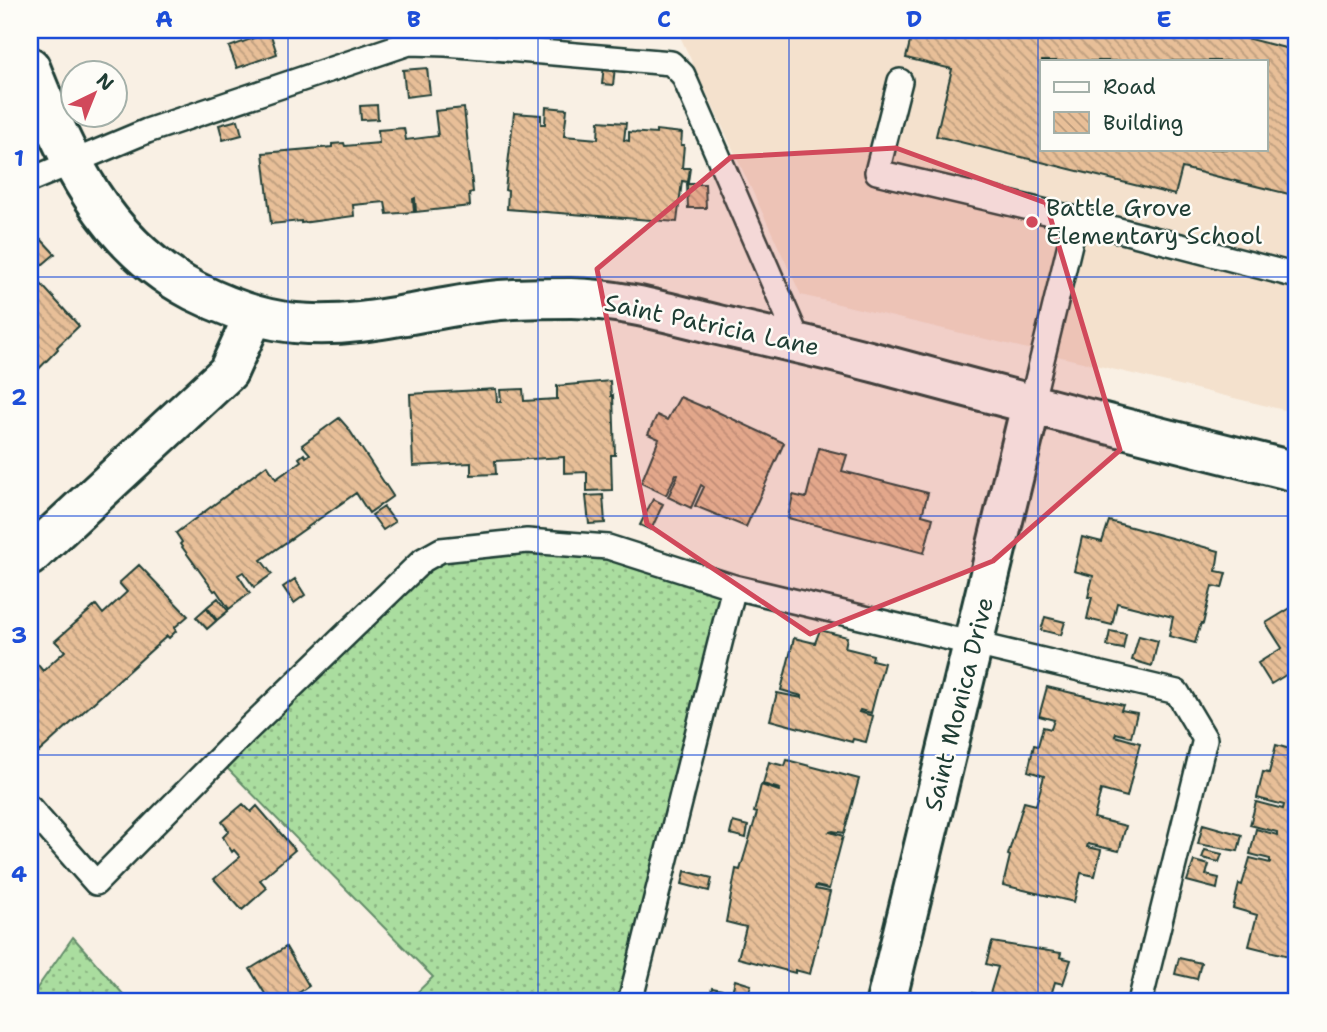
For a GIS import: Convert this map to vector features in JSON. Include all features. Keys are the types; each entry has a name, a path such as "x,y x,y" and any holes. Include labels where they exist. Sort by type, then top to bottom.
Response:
{"street":[{"name":"Saint Patricia Lane","path":"30,67 46,108 90,195 116,230 162,272 197,292 254,315 295,323 353,323 499,300 574,298 637,304 799,342 1031,405 1297,472"},
{"path":"30,556 228,372 254,315"},
{"name":"Saint Monica Drive","path":"886,1002 1031,405"}],"lane":[{"path":"30,180 147,131 409,43 671,63 683,75 799,342"},
{"path":"900,81 877,172 1076,219 1297,276"},
{"path":"1031,405 1076,219"},
{"path":"30,808 96,883 246,731 423,559 441,550 527,541 608,547 734,586 1177,692 1205,739 1140,1002"},
{"path":"630,1002 734,586"}],"highlighted area":[{"path":"896,148 1046,203 1120,450 993,561 810,634 647,524 597,269 731,157"}],"shaded area":[{"name":"Battle Grove Elementary School","path":"677,30 1297,30 1297,413 801,295"}],"green space":[{"path":"606,550 726,588 623,1002 407,1002 433,977 221,762 443,552"},
{"path":"73,937 130,1002 30,1002 30,998"}],"building":[{"path":"913,30 1231,30 1230,34 1297,51 1297,196 1182,168 1175,195 936,136 952,69 906,58"},
{"path":"270,32 277,54 237,68 229,47"},
{"path":"604,65 615,67 613,85 602,84"},
{"path":"427,68 430,94 406,97 403,70"},
{"path":"377,105 378,119 361,120 360,106"},
{"path":"546,107 567,109 564,136 598,139 599,121 626,123 624,140 629,141 629,132 656,134 656,130 682,133 682,168 690,168 688,182 682,181 677,222 507,209 508,191 505,190 514,113 541,115 541,124 545,124"},
{"path":"464,108 473,192 469,193 470,206 416,212 415,198 414,212 387,214 385,202 353,205 354,216 271,224 263,153 332,147 332,144 344,143 345,146 379,143 378,130 404,128 406,140 438,136 435,111"},
{"path":"238,120 242,135 223,140 219,125"},
{"path":"687,184 705,184 706,208 688,208"},
{"path":"41,239 55,254 42,265 30,251"},
{"path":"31,273 79,326 30,378"},
{"path":"610,381 615,455 611,455 612,490 587,491 587,472 564,473 564,457 495,461 496,474 471,475 471,463 413,466 410,394 496,389 497,402 501,402 500,390 523,389 524,401 557,399 557,386"},
{"path":"680,397 784,443 746,527 695,506 704,487 701,485 691,508 668,497 678,475 676,474 666,495 641,483 659,439 648,434 657,415 667,420"},
{"path":"339,418 393,496 369,513 356,493 261,560 272,574 254,587 243,572 238,575 250,593 229,609 180,544 182,542 176,533 267,465 276,479 301,461 299,458 304,454 306,457 310,454 302,445"},
{"path":"819,448 847,455 842,471 928,493 922,515 933,518 924,553 788,518 793,495 806,498"},
{"path":"603,495 605,523 589,524 586,496"},
{"path":"653,499 663,504 651,530 640,525"},
{"path":"384,507 395,522 383,530 372,515"},
{"path":"1109,521 1219,551 1216,571 1226,573 1222,588 1212,586 1203,624 1201,623 1195,643 1169,636 1173,617 1117,603 1112,625 1087,619 1093,576 1074,571 1082,537 1102,542"},
{"path":"139,565 188,616 174,628 176,631 169,638 167,636 39,752 30,741 30,662 33,659 43,671 65,651 55,641 96,605 103,614 127,592 119,583"},
{"path":"295,579 305,595 294,603 283,587"},
{"path":"218,598 228,611 217,620 207,607"},
{"path":"1297,604 1297,674 1294,670 1271,684 1258,663 1282,648 1266,623"},
{"path":"206,608 216,621 207,629 196,617"},
{"path":"1045,617 1065,622 1061,635 1041,630"},
{"path":"820,630 847,637 845,648 873,655 872,660 884,663 871,713 859,712 873,716 866,742 853,739 852,742 770,720 777,693 802,698 781,690 794,638 815,643"},
{"path":"1110,631 1126,634 1123,649 1107,646"},
{"path":"1139,636 1158,641 1152,666 1132,660"},
{"path":"1047,687 1123,705 1121,710 1137,713 1131,737 1116,733 1115,736 1140,743 1127,797 1101,790 1094,818 1126,826 1119,851 1088,844 1087,847 1101,850 1095,876 1081,873 1074,902 1003,885 1010,856 1008,855 1024,802 1036,805 1044,776 1028,771 1034,745 1038,746 1043,727 1051,729 1054,720 1039,716"},
{"path":"1297,728 1297,743 1291,743 1291,729"},
{"path":"1276,745 1297,751 1297,958 1249,946 1257,915 1233,908 1250,858 1270,863 1270,859 1250,854 1256,829 1277,835 1277,832 1250,825 1256,802 1283,809 1284,805 1257,798 1263,772 1269,773"},
{"path":"787,760 859,779 844,833 830,832 843,836 829,889 816,886 815,889 830,892 810,974 795,970 795,973 738,958 746,927 726,922 736,869 740,870 757,813 754,812 761,785 779,791 780,789 763,784 769,762 785,766"},
{"path":"243,804 251,812 257,806 295,850 260,880 267,888 242,910 214,879 240,857 234,850 232,852 223,837 229,831 222,822"},
{"path":"733,822 748,826 746,838 730,834"},
{"path":"1203,824 1242,835 1238,851 1198,844"},
{"path":"1205,850 1222,854 1219,862 1202,858"},
{"path":"1194,861 1209,865 1206,875 1219,878 1217,889 1187,881"},
{"path":"685,871 712,878 709,891 682,884"},
{"path":"992,942 1061,953 1060,957 1071,960 1063,984 1055,982 1049,1002 971,1002 973,993 989,997 998,967 986,964"},
{"path":"286,947 309,986 294,996 298,1002 270,1002 250,969"},
{"path":"1179,958 1201,963 1197,979 1175,974"},
{"path":"735,980 751,985 748,996 771,1002 708,1002 712,988 732,992"},
{"path":"1237,996 1261,1002 1236,1002"}],"place":[{"name":"Battle Grove Elementary School","path":"1032,222"}]}
